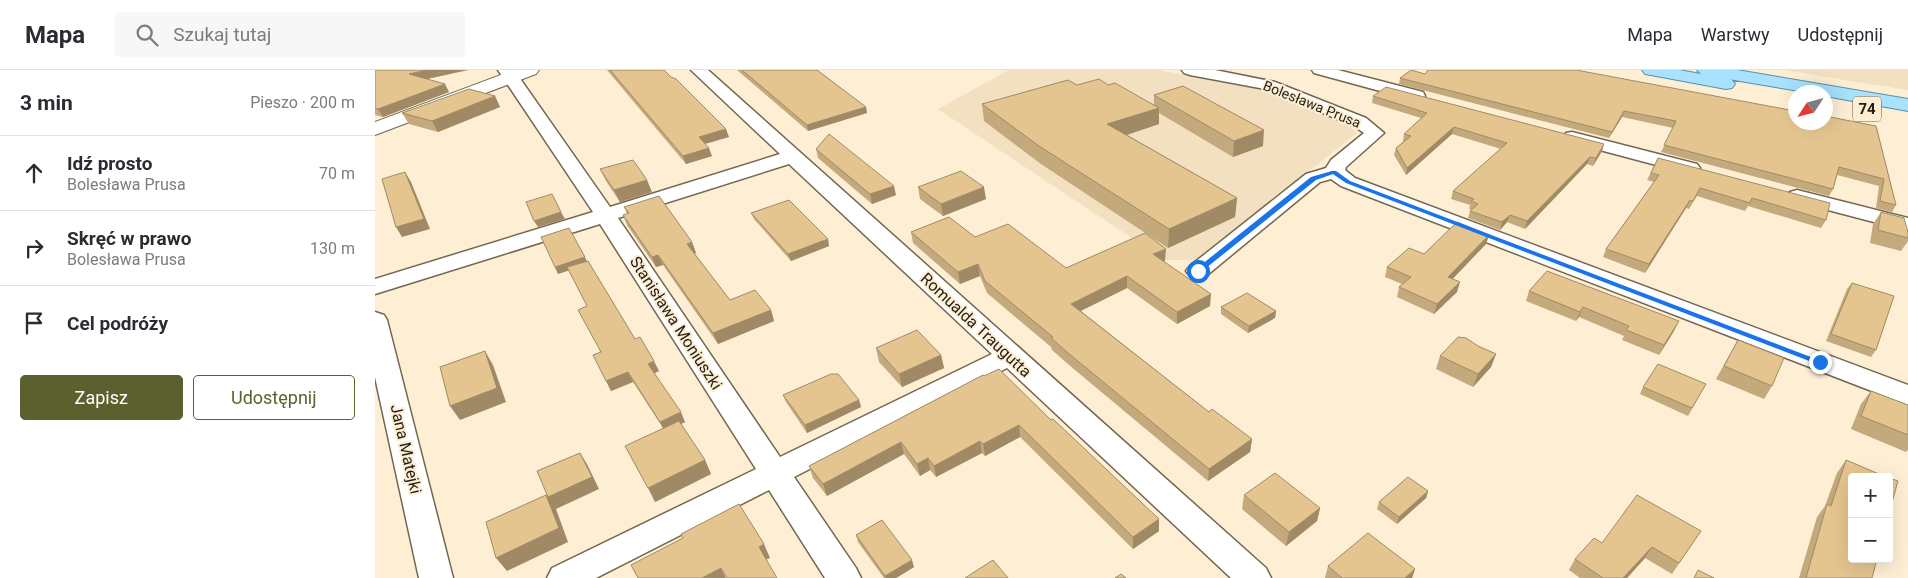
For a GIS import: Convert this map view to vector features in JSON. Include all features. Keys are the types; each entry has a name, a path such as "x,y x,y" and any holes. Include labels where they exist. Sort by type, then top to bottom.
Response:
{"main road":[{"path":"1651,70 1788,95"},
{"name":"74","path":"1707,70 1908,105"},
{"name":"74","path":"1833,103 1908,116"}],"street":[{"name":"Romualda Traugutta","path":"699,70 1254,578"},
{"name":"Bolesława Prusa","path":"1190,70 1269,85 1372,129 1375,133 1339,164 1334,172 1313,178 1198,271"},
{"path":"1320,70 1434,101"},
{"path":"375,129 515,72"},
{"name":"Stanisława Moniuszki","path":"515,72 605,215 844,578"},
{"path":"1550,131 1705,172"},
{"path":"375,288 794,156"},
{"path":"1334,172 1348,182 1908,395"},
{"path":"1782,192 1908,225"},
{"name":"Jana Matejki","path":"375,320 436,578"},
{"path":"565,578 1010,356"}],"shaded area":[{"path":"1009,70 1157,70 1261,89 1347,125 1357,133 1198,260 1165,260 938,109"},
{"path":"1785,70 1908,70 1908,90 1850,81"}],"building":[{"path":"375,70 427,70 409,74 445,84 378,109 375,108"},
{"path":"610,70 664,70 676,79 726,129 699,137 709,148 683,156"},
{"path":"742,70 817,70 866,107 807,125"},
{"path":"1411,70 1425,74 1428,70 1576,70 1788,110 1788,130 1833,130 1833,118 1876,126 1896,205 1880,201 1884,179 1839,167 1833,189 1664,145 1676,121 1624,111 1612,132 1400,78"},
{"path":"1099,79 1108,85 1115,83 1159,108 1107,124 1237,198 1169,229 1039,146 982,104 1068,80 1077,85"},
{"path":"1183,86 1264,130 1234,141 1154,95"},
{"path":"1386,87 1604,144 1596,158 1590,157 1527,221 1510,215 1502,222 1470,211 1478,204 1471,201 1474,199 1453,191 1507,143 1454,127 1407,168 1396,148 1411,136 1404,134 1427,113 1373,96"},
{"path":"469,89 495,96 432,121 402,113"},
{"path":"829,134 894,186 870,194 816,149"},
{"path":"1658,158 1830,203 1826,220 1752,198 1750,203 1700,188 1693,201 1690,200 1649,264 1606,249 1659,175 1651,173"},
{"path":"633,160 647,180 614,190 600,169"},
{"path":"961,171 984,187 941,204 918,187"},
{"path":"405,172 424,219 396,227 382,179"},
{"path":"552,194 561,212 534,221 526,202"},
{"path":"659,196 692,242 687,244 730,300 755,290 771,310 713,333 658,255 652,257 623,215 629,213 624,207"},
{"path":"789,200 828,239 788,254 751,213"},
{"path":"1881,212 1904,218 1908,238 1878,230"},
{"path":"949,217 975,237 1008,224 1066,268 1145,233 1166,249 1153,254 1211,294 1177,312 1127,276 1071,304 1209,412 1212,409 1252,439 1209,469 1068,353 1051,338 1053,337 985,281 978,264 958,272 911,232"},
{"path":"1457,222 1489,235 1448,277 1460,282 1437,304 1399,287 1411,277 1387,267 1409,248 1424,254"},
{"path":"569,228 585,257 555,267 541,237"},
{"path":"588,261 635,339 640,337 654,361 648,364 681,412 660,422 628,372 606,381 593,355 601,352 578,310 587,306 567,267"},
{"path":"1547,271 1679,321 1664,345 1626,330 1629,326 1583,307 1580,312 1529,291"},
{"path":"1852,283 1894,296 1876,350 1831,334"},
{"path":"1247,293 1276,311 1249,326 1221,307"},
{"path":"917,330 941,355 899,374 876,348"},
{"path":"1458,337 1466,338 1496,354 1478,374 1440,356"},
{"path":"1738,340 1784,358 1772,386 1724,366"},
{"path":"485,351 497,388 450,406 440,367"},
{"path":"1658,364 1706,384 1692,408 1643,387"},
{"path":"999,369 1051,420 1053,419 1159,519 1133,537 1019,425 983,444 980,441 934,466 928,458 917,464 901,442 823,484 809,466 983,375"},
{"path":"831,374 838,374 859,400 805,425 783,395"},
{"path":"1871,391 1908,405 1908,435 1861,416"},
{"path":"679,421 705,460 648,488 625,446"},
{"path":"580,453 592,477 548,497 537,471"},
{"path":"1846,460 1877,473 1848,473 1848,563 1876,563 1872,578 1806,578 1827,504 1831,506"},
{"path":"1275,473 1320,508 1289,532 1244,495"},
{"path":"1408,477 1428,491 1399,517 1379,502"},
{"path":"1893,479 1898,481 1893,499"},
{"path":"546,495 559,528 496,558 486,522"},
{"path":"1637,495 1701,531 1679,563 1652,547 1623,578 1603,578 1575,559 1594,538 1602,543"},
{"path":"739,504 764,544 759,547 777,578 727,578 721,568 702,578 638,578 631,565 683,538 681,534"},
{"path":"882,520 912,560 885,576 856,535"},
{"path":"1368,533 1415,569 1405,578 1342,578 1328,566"},
{"path":"993,560 1008,578 965,578"},
{"path":"1698,570 1714,578 1694,578"},
{"path":"1121,574 1126,578 1115,578"}],"route":[{"path":"1198,271 1313,178 1334,172 1348,182 1820,362"}]}
